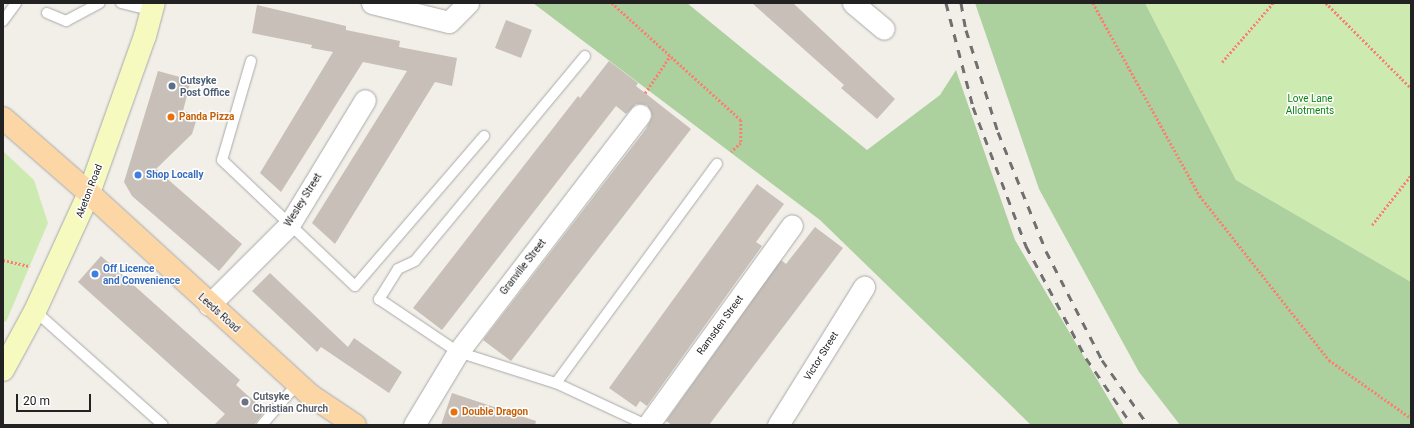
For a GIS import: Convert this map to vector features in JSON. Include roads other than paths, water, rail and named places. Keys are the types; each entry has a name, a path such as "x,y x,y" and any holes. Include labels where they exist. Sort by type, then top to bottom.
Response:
{"main road":[{"name":"Aketon Road","path":"3,370 35,310 89,193 145,36 153,7"},
{"name":"Leeds Road","path":"3,118 89,193 297,384 355,425"}],"street":[{"path":"372,3 449,22 468,3"},
{"path":"853,3 884,30"},
{"name":"Wesley Street","path":"209,304 289,225 365,100"},
{"name":"Granville Street","path":"414,425 458,352 640,115"},
{"name":"Ramsden Street","path":"647,425 792,225"},
{"name":"Victor Street","path":"778,425 864,287"}],"lane":[{"path":"3,21 16,3"},
{"path":"47,13 66,21 100,3"},
{"path":"120,3 153,7"},
{"path":"585,56 415,261 398,269 380,299 458,352 556,383 647,425"},
{"path":"251,61 222,160 355,286 484,136"},
{"path":"556,383 717,164"},
{"path":"35,310 163,425"},
{"path":"262,425 297,384"}],"railway":[{"path":"946,3 973,107 1026,246 1086,358 1132,425"},
{"path":"961,3 966,30 998,132 1046,251 1102,360 1148,425"}],"place":[{"name":"Cutsyke Post Office","path":"172,86"},
{"name":"Panda Pizza","path":"171,117"},
{"name":"Shop Locally","path":"138,175"},
{"name":"Off Licence and Convenience","path":"95,274"},
{"name":"Cutsyke Christian Church","path":"245,402"},
{"name":"Double Dragon","path":"454,412"}],"park label":[{"name":"Love Lane Allotments","path":"1310,104"}]}
